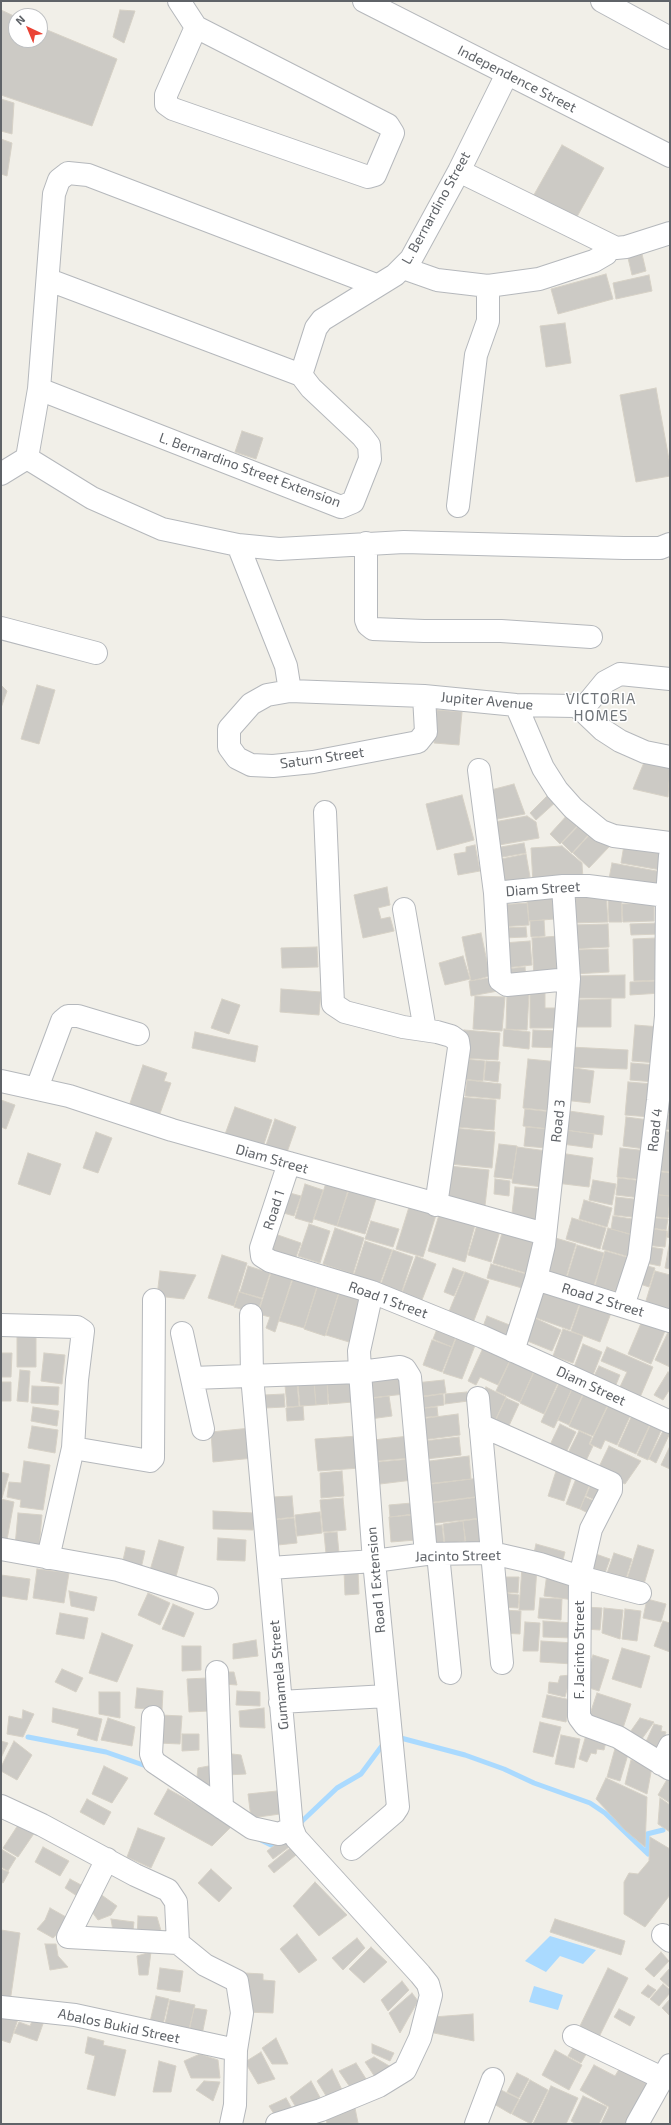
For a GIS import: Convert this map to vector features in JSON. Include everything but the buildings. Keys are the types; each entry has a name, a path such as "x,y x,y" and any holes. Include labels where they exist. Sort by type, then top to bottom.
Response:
{"street":[{"path":"179,1 196,26 383,121 391,128 393,133 377,172 368,177 173,108 166,104 166,95 196,26"},
{"name":"Independence Street","path":"364,1 670,156"},
{"path":"602,1 670,38"},
{"name":"L. Bernardino Street","path":"302,375 316,328 322,320 376,285 395,275 411,259 459,171 507,74"},
{"path":"459,171 616,248 626,248 670,233"},
{"path":"1,474 27,458 39,389 49,280 54,194 59,180 68,173 88,175 376,285"},
{"path":"403,268 437,280 488,286 539,279 594,261 606,254"},
{"path":"49,280 302,375"},
{"path":"458,506 476,355 488,320 488,286"},
{"name":"L. Bernardino Street Extension","path":"39,389 341,507 353,502 370,459 369,445 311,388 302,375"},
{"path":"27,458 92,498 162,530 238,545 279,549 404,542 624,548 660,548 670,544"},
{"path":"366,543 366,620 368,625 373,628 378,630 501,631 592,637"},
{"path":"238,545 286,666 290,691"},
{"path":"1,628 96,653"},
{"path":"670,679 620,674 605,682 582,710 603,730 620,741 645,752 670,757"},
{"name":"Jupiter Avenue","path":"290,691 424,696 516,705 575,706 582,710"},
{"name":"Saturn Street","path":"290,691 267,695 251,704 229,729 229,747 236,758 252,765 273,766 305,763 418,742 426,732 424,696"},
{"path":"516,705 543,768 557,790 573,808 601,831 614,836 670,843"},
{"name":"Diam Street","path":"479,770 495,893 563,886 613,888 667,896"},
{"path":"325,812 333,1004 345,1012 451,1036 458,1041 459,1048 436,1205"},
{"name":"Road 4","path":"623,1306 639,1257 648,1194 668,986 667,896 670,856"},
{"name":"Road 3","path":"512,1351 536,1279 545,1234 564,1063 569,979 563,886"},
{"path":"495,893 500,980 507,985 569,979"},
{"path":"404,909 425,1030"},
{"path":"37,1088 62,1021 68,1016 78,1016 138,1034"},
{"name":"Diam Street","path":"1,1081 37,1088 288,1163 545,1234"},
{"name":"Road 1","path":"262,1256 261,1248 288,1163"},
{"name":"Road 1 Street","path":"262,1256 270,1261 372,1292 483,1337 512,1351"},
{"name":"Road 2 Street","path":"536,1279 670,1321"},
{"name":"Road 1 Extension","path":"352,1849 394,1813 398,1807 374,1561 360,1372 359,1351 372,1292"},
{"path":"73,1448 150,1461 153,1458 154,1300"},
{"name":"Gumamela Street","path":"251,1315 252,1376 292,1828 296,1838 428,1984 431,1995 420,2038 405,2070 372,2089 321,2110 277,2124"},
{"path":"1,1325 76,1327 83,1331 77,1380 73,1448 48,1558"},
{"path":"182,1333 203,1429"},
{"name":"Diam Street","path":"512,1351 670,1422"},
{"path":"192,1378 360,1372 400,1367 409,1374 432,1554 450,1673"},
{"path":"478,1398 502,1663"},
{"name":"F. Jacinto Street","path":"480,1425 611,1483 611,1490 591,1529 580,1577 579,1717 585,1725 618,1737 667,1760"},
{"path":"1,1549 118,1570 207,1598"},
{"name":"Jacinto Street","path":"270,1568 374,1561 432,1554 492,1553 540,1564 580,1577 640,1593"},
{"path":"217,1672 222,1808"},
{"path":"280,1702 387,1696"},
{"path":"153,1717 151,1754 154,1762 252,1828 262,1832 279,1834 292,1828"},
{"path":"1,1806 107,1859 135,1875 168,1890 174,1897 178,1943"},
{"path":"107,1859 68,1937 178,1943 205,1964 237,1980 242,2013 236,2050 232,2124"},
{"name":"Abalos Bukid Street","path":"1,2007 75,2015 236,2050"},
{"path":"574,2036 666,2072 637,2124"},
{"path":"476,2124 493,2079"}],"water":[{"path":"550,1936 596,1950 583,1964 560,1956 546,1972 525,1961"},
{"path":"534,1986 563,1995 558,2010 529,2002"}],"waterway":[{"path":"28,1737 106,1752 149,1767"},
{"path":"397,1737 465,1755 504,1769 534,1783 590,1803 605,1813 648,1854 647,1834 663,1830"},
{"path":"298,1825 337,1788 361,1774 384,1743"},
{"path":"259,1839 271,1845 279,1841"}],"district":[{"name":"VICTORIA HOMES","path":"601,708"}]}
